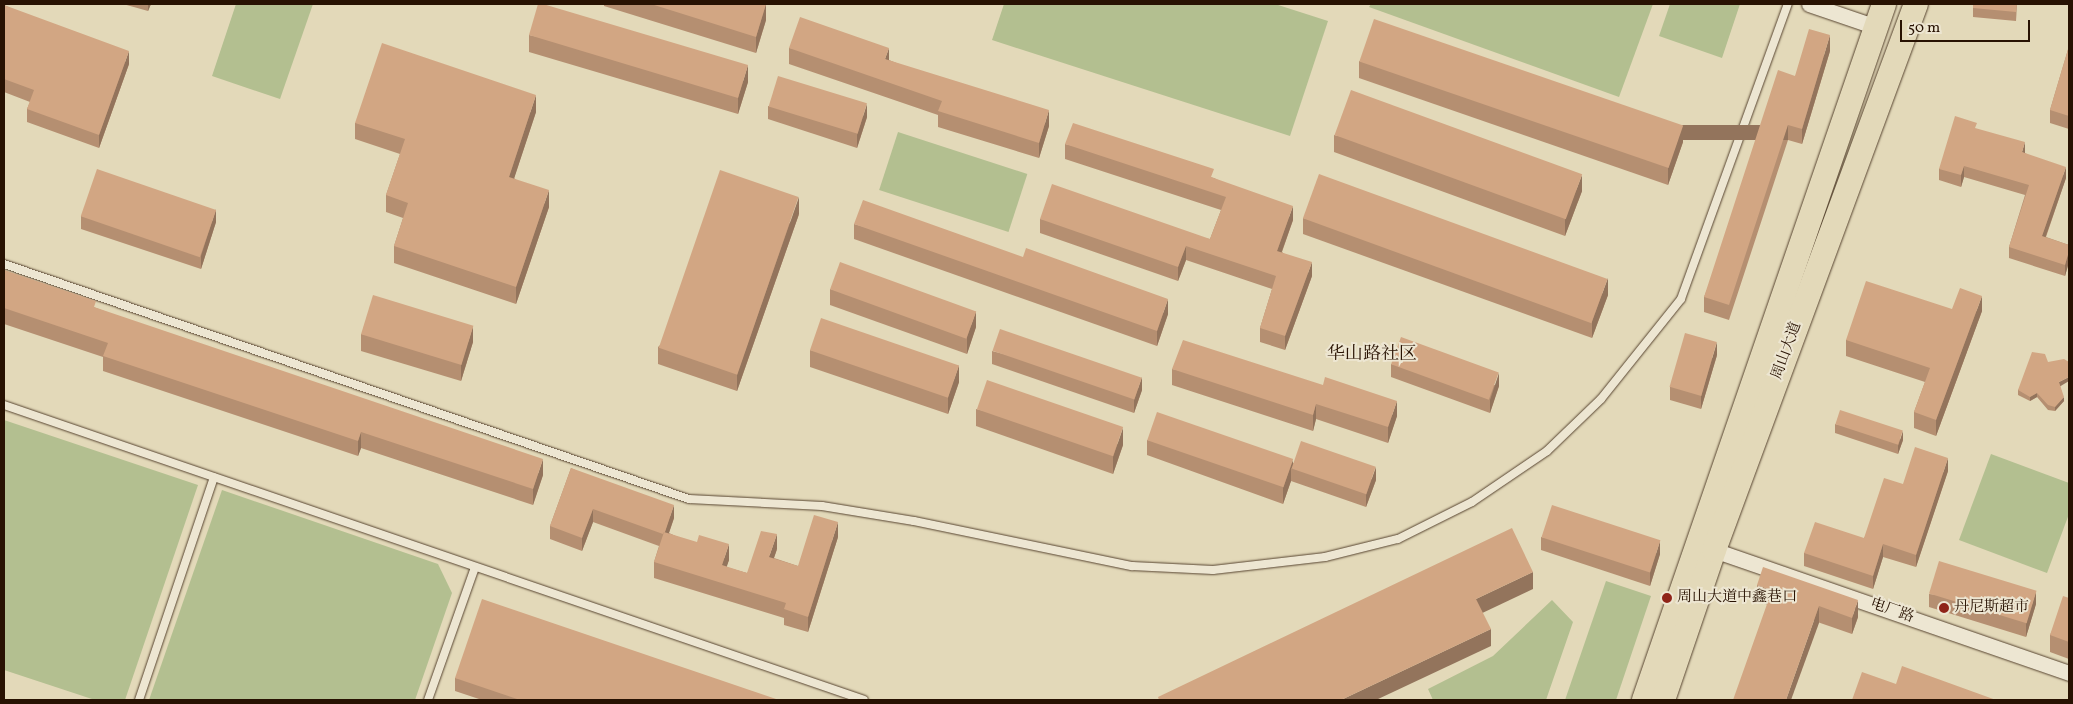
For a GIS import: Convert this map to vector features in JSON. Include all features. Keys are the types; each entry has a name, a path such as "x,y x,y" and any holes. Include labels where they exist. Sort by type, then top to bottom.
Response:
{"main road":[{"name":"周山大道","path":"1644,700 1884,4"},
{"name":"周山大道","path":"1662,700 1714,550 1916,4"}],"street":[{"path":"1809,4 1876,27"},
{"name":"电厂路","path":"1714,550 2069,673"}],"lane":[{"path":"4,264 689,499 832,508 914,521 1132,566 1212,570 1325,557 1398,539 1472,502 1547,451 1601,399 1682,299 1788,4"},
{"path":"4,405 864,700"},
{"path":"139,700 214,477"},
{"path":"428,700 476,567"}],"green space":[{"path":"236,4 313,4 280,99 212,76"},
{"path":"1004,4 1275,4 1328,21 1290,136 992,40"},
{"path":"1371,4 1653,4 1619,97 1369,7"},
{"path":"1670,4 1740,4 1722,58 1659,36"},
{"path":"898,132 1027,174 1008,232 879,190"},
{"path":"4,420 198,485 125,700 95,700 4,670"},
{"path":"1991,454 2069,483 2069,514 2047,573 1959,540"},
{"path":"222,490 438,564 452,593 415,700 149,700"},
{"path":"1606,581 1651,596 1616,700 1565,700"},
{"path":"1552,600 1573,622 1546,700 1433,700 1428,689 1493,656"}],"building":[{"path":"538,4 748,65 738,98 529,35"},
{"path":"651,4 766,4 756,37"},
{"path":"1973,4 2017,4 2016,12 1973,8"},
{"path":"4,5 129,51 99,135 27,109 34,90 4,79"},
{"path":"800,17 889,48 885,59 1049,110 1039,143 938,111 942,101 789,48"},
{"path":"1374,19 1683,125 1669,168 1359,62"},
{"path":"1809,29 1830,35 1802,129 1788,125 1729,305 1704,297 1778,70 1795,76"},
{"path":"382,43 536,95 509,177 549,190 516,287 394,246 408,203 386,195 405,139 355,123"},
{"path":"2069,46 2069,116 2050,110"},
{"path":"778,76 867,103 858,134 769,107"},
{"path":"1351,90 1582,174 1566,219 1335,135"},
{"path":"1955,116 1977,123 1975,128 2025,142 2022,152 2066,167 2042,236 2069,245 2065,265 2009,247 2029,185 1964,166 1961,175 1939,169"},
{"path":"1073,123 1214,169 1211,177 1293,206 1277,251 1312,262 1285,336 1260,328 1276,276 1186,246 1178,267 1040,219 1052,184 1210,239 1226,197 1065,144"},
{"path":"97,169 216,210 200,257 81,216"},
{"path":"720,170 798,197 737,375 659,348"},
{"path":"1319,174 1607,279 1591,323 1303,218"},
{"path":"863,200 1023,257 1026,248 1168,299 1157,331 854,224"},
{"path":"840,262 976,312 966,339 830,289"},
{"path":"4,270 96,301 94,307 543,459 533,489 361,432 358,441 103,356 108,343 4,308"},
{"path":"1866,281 1952,309 1960,288 1982,296 1936,420 1914,412 1930,368 1846,340"},
{"path":"373,295 473,326 461,365 361,334"},
{"path":"821,318 959,366 948,398 810,350"},
{"path":"1000,329 1142,378 1134,400 993,351"},
{"path":"1685,333 1717,342 1701,396 1670,387"},
{"path":"1401,337 1499,373 1489,400 1391,364"},
{"path":"1183,340 1323,385 1325,377 1397,401 1388,427 1316,404 1313,415 1172,369"},
{"path":"2032,352 2045,354 2048,362 2064,359 2069,362 2069,377 2059,382 2064,397 2055,407 2048,405 2037,393 2030,397 2018,390"},
{"path":"987,380 1123,427 1113,456 977,409"},
{"path":"1840,410 1903,430 1898,445 1835,424"},
{"path":"1157,412 1293,459 1283,487 1147,440"},
{"path":"1301,441 1376,467 1366,494 1292,468"},
{"path":"1915,447 1948,458 1916,555 1883,544 1873,576 1804,553 1815,522 1864,538 1884,478 1903,484"},
{"path":"571,468 674,505 665,532 663,534 593,509 582,538 550,526"},
{"path":"1552,505 1660,540 1650,573 1541,537"},
{"path":"814,515 838,522 808,617 784,609 786,603 654,562 664,532 697,542 699,535 729,544 722,565 747,573 761,531 777,534 769,557 798,566"},
{"path":"1512,528 1533,572 1476,599 1491,629 1341,700 1159,700 1158,697"},
{"path":"1939,561 2037,591 2027,623 1929,594"},
{"path":"1763,567 1858,600 1852,618 1819,606 1786,700 1733,700 1772,590 1757,585"},
{"path":"2063,596 2069,598 2069,642 2050,635"},
{"path":"482,599 779,700 520,700 455,678"},
{"path":"1902,666 1996,700 1852,700 1862,672 1896,684"}],"place":[{"name":"周山大道中鑫巷口","path":"1667,598"},
{"name":"丹尼斯超市","path":"1944,608"}],"district":[{"name":"华山路社区","path":"1372,355"}]}
